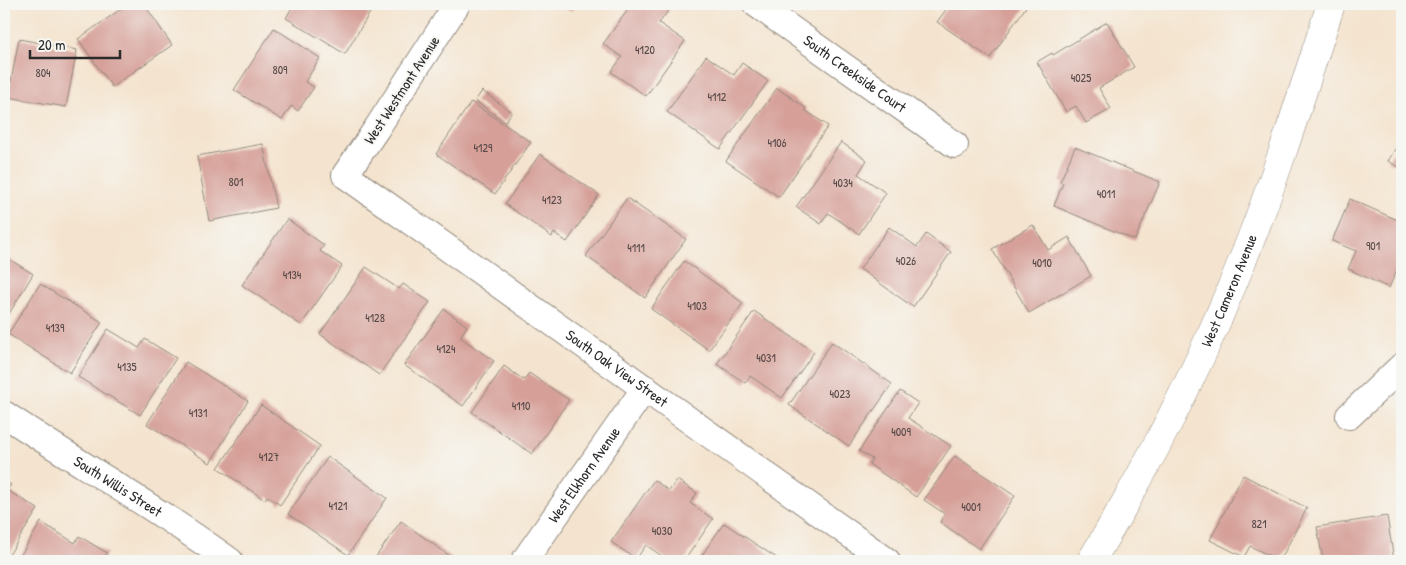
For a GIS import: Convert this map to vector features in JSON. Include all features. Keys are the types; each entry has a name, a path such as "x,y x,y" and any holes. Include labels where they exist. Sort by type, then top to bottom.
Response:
{"street":[{"name":"West Westmont Avenue","path":"345,175 458,4"},
{"name":"South Creekside Court","path":"756,4 955,145"},
{"name":"West Cameron Avenue","path":"1091,561 1165,430 1231,288 1268,192 1331,4"},
{"name":"South Oak View Street","path":"345,175 886,561"},
{"path":"1349,416 1402,366"},
{"name":"West Elkhorn Avenue","path":"524,561 645,388"},
{"name":"South Willis Street","path":"4,414 155,510 230,561"}],"building":[{"path":"128,4 144,4 172,45 112,87 78,39"},
{"path":"294,4 375,4 345,54 286,18"},
{"path":"562,4 577,4 572,11"},
{"path":"632,4 661,4 669,10 659,23 685,41 646,96 611,72 622,57 603,44"},
{"path":"950,4 1028,4 990,58 937,22"},
{"path":"1107,22 1134,67 1099,88 1111,109 1086,123 1076,106 1066,112 1037,62 1052,53 1053,55"},
{"path":"274,28 320,58 305,82 314,87 298,111 291,106 282,120 234,90"},
{"path":"19,39 77,50 66,107 8,97"},
{"path":"706,56 734,75 742,63 768,81 720,149 667,112"},
{"path":"777,88 828,126 779,197 726,161"},
{"path":"482,91 512,112 505,122 475,101"},
{"path":"471,102 531,142 495,194 436,154"},
{"path":"1402,138 1402,169 1388,161"},
{"path":"841,142 867,160 858,174 886,193 859,234 828,213 821,224 796,207"},
{"path":"263,144 276,208 209,221 197,156"},
{"path":"1075,147 1160,182 1135,240 1054,206 1063,183 1060,182"},
{"path":"540,154 599,195 567,242 554,233 552,237 505,204"},
{"path":"627,198 686,239 645,298 586,256"},
{"path":"1350,199 1402,222 1402,258 1389,288 1348,269 1356,251 1332,241"},
{"path":"287,219 324,245 320,251 342,266 301,325 242,285"},
{"path":"1033,225 1048,250 1069,237 1091,276 1029,313 992,249"},
{"path":"889,227 917,247 926,234 951,252 913,307 860,269"},
{"path":"4,256 33,274 4,322"},
{"path":"684,261 743,303 709,350 651,309"},
{"path":"366,267 399,289 403,284 430,302 379,375 320,334"},
{"path":"40,284 102,322 70,373 8,334"},
{"path":"444,309 467,326 460,337 494,361 463,406 404,365"},
{"path":"754,311 814,352 782,398 750,376 745,383 717,364"},
{"path":"108,329 139,348 145,339 176,358 140,415 78,377"},
{"path":"832,342 892,384 849,446 789,405"},
{"path":"186,362 248,401 210,463 147,424"},
{"path":"504,366 524,380 529,373 569,400 532,454 472,412"},
{"path":"900,391 918,403 908,418 951,446 916,497 869,464 872,459 859,451"},
{"path":"261,405 320,446 280,505 267,496 265,500 218,468"},
{"path":"955,456 1015,496 979,549 940,522 945,514 924,500"},
{"path":"328,457 387,498 348,555 288,514"},
{"path":"1243,475 1307,508 1280,561 1250,546 1244,557 1210,540"},
{"path":"654,480 669,491 677,480 697,493 690,503 713,519 684,561 669,561 646,545 636,559 611,542"},
{"path":"4,481 11,485 7,490 38,509 5,561"},
{"path":"1387,516 1394,561 1323,561 1317,527"},
{"path":"401,521 457,561 373,561"},
{"path":"41,522 75,543 79,536 107,553 102,561 17,561"},
{"path":"724,523 781,561 698,561"}]}
